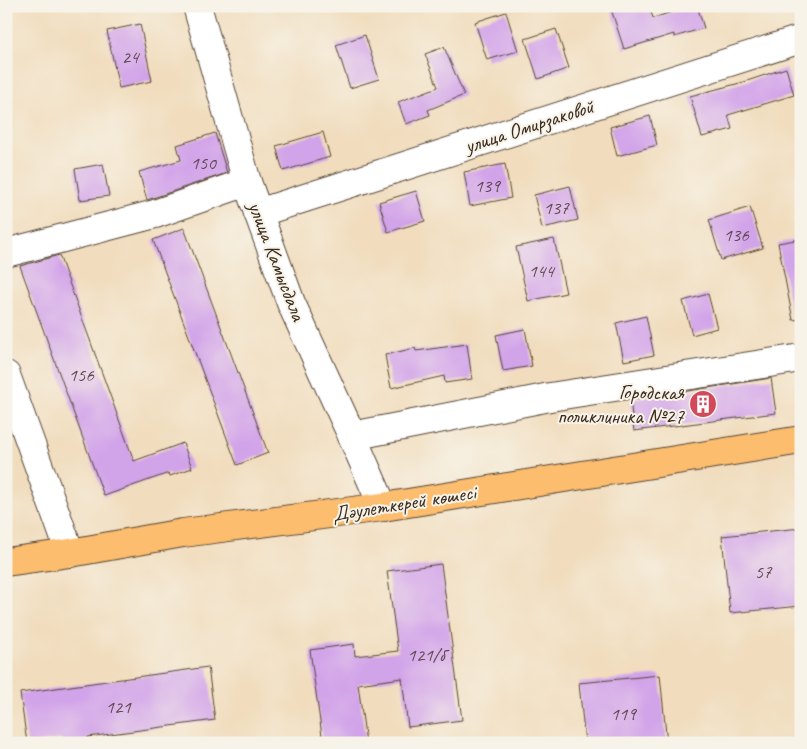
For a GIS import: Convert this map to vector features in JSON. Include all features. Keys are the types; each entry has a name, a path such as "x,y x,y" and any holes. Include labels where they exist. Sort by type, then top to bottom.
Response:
{"main road":[{"name":"Дәулеткерей көшесі","path":"6,562 183,533 383,507 801,440"}],"street":[{"name":"улица Камысдала","path":"197,6 247,182 291,303 383,507"},
{"name":"улица Омирзаковой","path":"258,214 801,39"},
{"path":"6,253 155,214 247,182"},
{"path":"352,436 550,397 801,358"},
{"path":"6,375 70,552"}],"building":[{"path":"621,6 649,6 653,18 691,6 697,6 704,28 674,37 674,34 624,49 611,9"},
{"path":"506,12 518,51 487,60 475,22"},
{"path":"140,24 152,81 119,88 107,31"},
{"path":"556,29 569,68 538,79 525,39"},
{"path":"365,35 379,79 350,88 336,45"},
{"path":"444,47 464,95 428,110 430,115 406,124 398,102 438,87 425,54"},
{"path":"786,68 794,95 728,115 732,129 702,137 690,96 744,82"},
{"path":"650,116 657,145 617,156 610,127"},
{"path":"323,132 330,157 283,171 276,146"},
{"path":"215,133 227,173 147,200 139,172 181,160 177,145"},
{"path":"103,164 109,196 80,200 75,169"},
{"path":"505,164 511,198 470,206 464,172"},
{"path":"570,186 578,220 542,228 534,195"},
{"path":"416,191 425,221 388,232 379,202"},
{"path":"750,207 763,248 721,260 709,220"},
{"path":"184,228 268,453 237,465 153,240"},
{"path":"554,239 566,293 528,301 516,247"},
{"path":"801,239 801,319 793,320 778,243"},
{"path":"59,255 134,461 183,443 192,468 170,476 169,473 104,496 20,266"},
{"path":"708,294 717,328 692,335 683,301"},
{"path":"646,316 654,355 624,361 616,323"},
{"path":"525,329 532,366 503,371 496,335"},
{"path":"467,344 472,379 445,383 444,376 391,388 385,355 415,348 416,351"},
{"name":"Городская поликлиника №27","path":"771,378 776,413 634,431 630,400"},
{"path":"801,528 801,606 730,613 722,536"},
{"path":"441,564 462,720 408,727 402,678 358,684 366,743 323,743 310,650 354,644 355,656 398,651 387,571"},
{"path":"208,667 215,720 88,737 88,743 62,743 62,739 27,743 20,693"},
{"path":"660,675 667,743 585,743 579,683"}],"place":[{"name":"Городская поликлиника №27","path":"703,404"}]}
